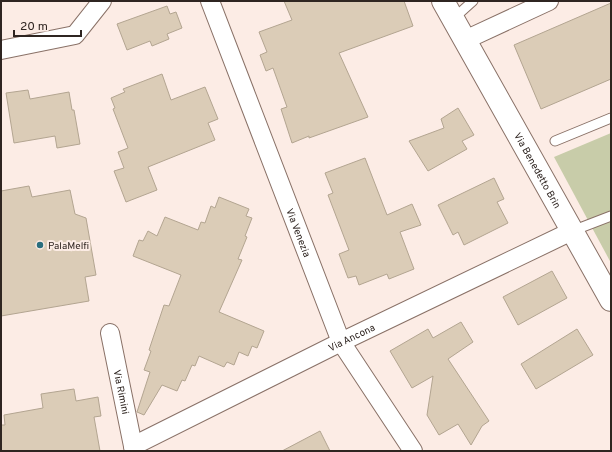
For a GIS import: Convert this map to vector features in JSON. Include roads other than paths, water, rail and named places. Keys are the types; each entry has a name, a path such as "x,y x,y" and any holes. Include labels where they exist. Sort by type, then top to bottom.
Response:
{"street":[{"path":"1,50 76,34 102,1"},
{"name":"Via Venezia","path":"210,1 341,342 413,451"},
{"path":"465,40 549,1"},
{"name":"Via Benedetto Brin","path":"448,10 611,300"},
{"name":"Via Ancona","path":"133,449 341,342 572,232"},
{"name":"Via Rimini","path":"110,333 133,449"}],"lane":[{"path":"448,10 473,1"},
{"path":"555,141 611,118"},
{"path":"572,232 611,216"}],"place":[{"name":"PalaMelfi","path":"40,245"}]}
